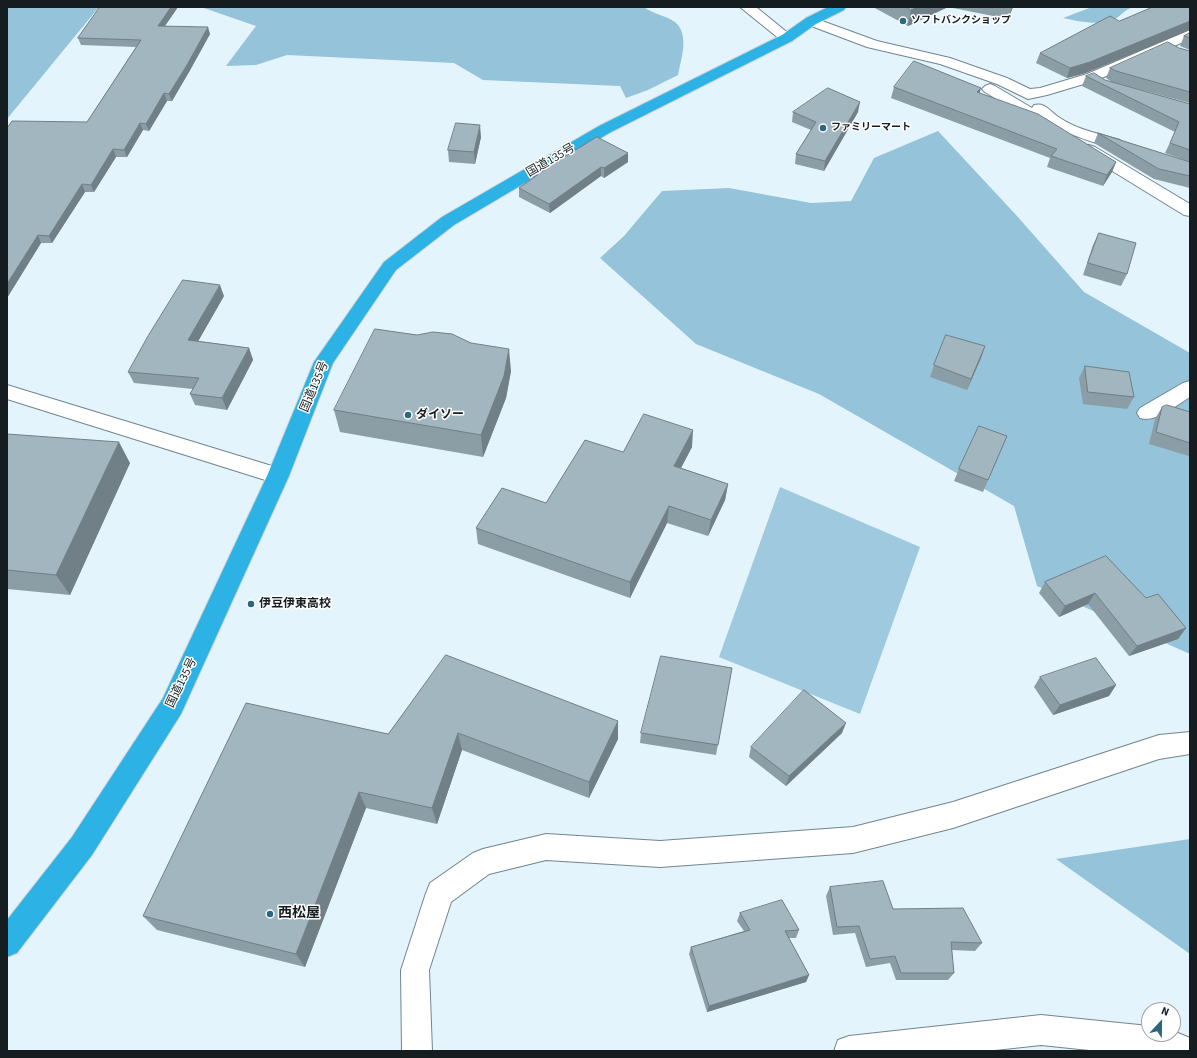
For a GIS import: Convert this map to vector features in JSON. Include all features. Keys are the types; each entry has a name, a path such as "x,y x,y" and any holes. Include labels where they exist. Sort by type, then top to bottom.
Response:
{"highway":[{"name":"国道135号","path":"7,943 82,846 172,706 278,476 324,362 390,266 448,221 605,129 787,38 811,21 839,7"}],"street":[{"path":"747,7 787,38"},
{"path":"811,21 872,44 945,62 1002,81 1028,94 1045,117 1068,129 1129,148"},
{"path":"1028,94 1042,92 1092,77 1190,34"},
{"path":"1164,46 1180,54"},
{"path":"945,62 1190,211"},
{"path":"1092,77 1106,86"},
{"path":"1147,413 1190,388"},
{"path":"7,392 278,476"},
{"path":"417,1051 415,970 440,893 482,862 546,847 660,854 853,840 953,815 1159,747 1190,743"},
{"path":"849,1051 1041,1030 1166,1043 1186,1051"}],"shaded area":[{"path":"7,7 99,7 7,119"},
{"path":"201,7 644,7 668,18 680,27 683,47 678,75 648,90 626,98 620,86 483,80 454,63 287,55 256,65 226,66 256,26"},
{"path":"1092,7 1135,7 1128,9 1116,19 1101,23 1063,18"},
{"path":"938,131 1017,216 1084,292 1190,353 1190,654 1037,586 1014,506 819,394 696,344 600,258 624,236 662,191 729,188 811,203 851,201 874,158"},
{"path":"780,487 920,547 860,714 719,657"},
{"path":"1190,839 1190,954 1056,859"}],"building":[{"path":"100,7 171,7 158,26 208,27 169,94 164,93 146,124 140,123 124,150 113,149 91,185 82,184 49,236 38,235 7,284 7,128 12,121 87,122 141,40 78,38"},
{"path":"906,7 918,7 911,10"},
{"path":"1153,7 1190,7 1190,21 1090,62 1070,68 1040,53 1110,16 1119,21"},
{"path":"1190,33 1190,38 1184,36"},
{"path":"1168,42 1179,48 1190,51 1190,92 1110,68"},
{"path":"914,61 981,88 977,92 1038,114 1116,162 1107,175 1051,156 1057,149 894,87"},
{"path":"1094,73 1105,80 1190,104 1190,150 1170,143 1179,122 1086,76"},
{"path":"828,88 860,102 825,161 796,154 816,122 793,112"},
{"path":"456,123 480,125 474,152 448,150"},
{"path":"1098,133 1190,162 1190,176 1159,169"},
{"path":"597,137 628,153 604,168 601,167 549,204 519,188 550,166"},
{"path":"1099,233 1136,243 1127,274 1088,263"},
{"path":"183,280 220,285 188,340 249,348 222,398 190,394 199,378 128,372 148,336"},
{"path":"375,329 417,335 433,332 452,334 471,343 509,349 504,376 481,435 334,410"},
{"path":"946,335 985,346 971,379 934,365"},
{"path":"1085,366 1129,372 1134,397 1088,392"},
{"path":"1167,405 1190,412 1190,443 1156,432 1162,407"},
{"path":"644,414 693,430 674,466 728,484 711,520 669,506 630,582 476,528 502,488 546,503 585,440 623,452"},
{"path":"979,426 1007,436 988,480 959,469"},
{"path":"7,434 119,442 56,575 7,570"},
{"path":"1106,556 1146,598 1158,594 1186,628 1137,646 1095,593 1065,606 1045,582"},
{"path":"446,655 618,721 589,782 458,733 432,808 359,792 296,954 143,916 246,703 388,734"},
{"path":"661,656 732,668 718,745 641,733"},
{"path":"1096,658 1116,685 1060,705 1040,677"},
{"path":"804,690 846,723 789,776 751,747"},
{"path":"883,881 893,909 963,908 982,943 951,942 954,973 901,973 895,956 870,959 859,926 837,927 830,887"},
{"path":"782,900 799,930 785,931 809,975 709,1006 691,947 750,930 740,913"}],"place":[{"name":"ソフトバンクショップ","path":"903,21"},
{"name":"ファミリーマート","path":"823,128"},
{"name":"ダイソー","path":"408,415"},
{"name":"伊豆伊東高校","path":"251,604"},
{"name":"西松屋","path":"270,914"}]}
